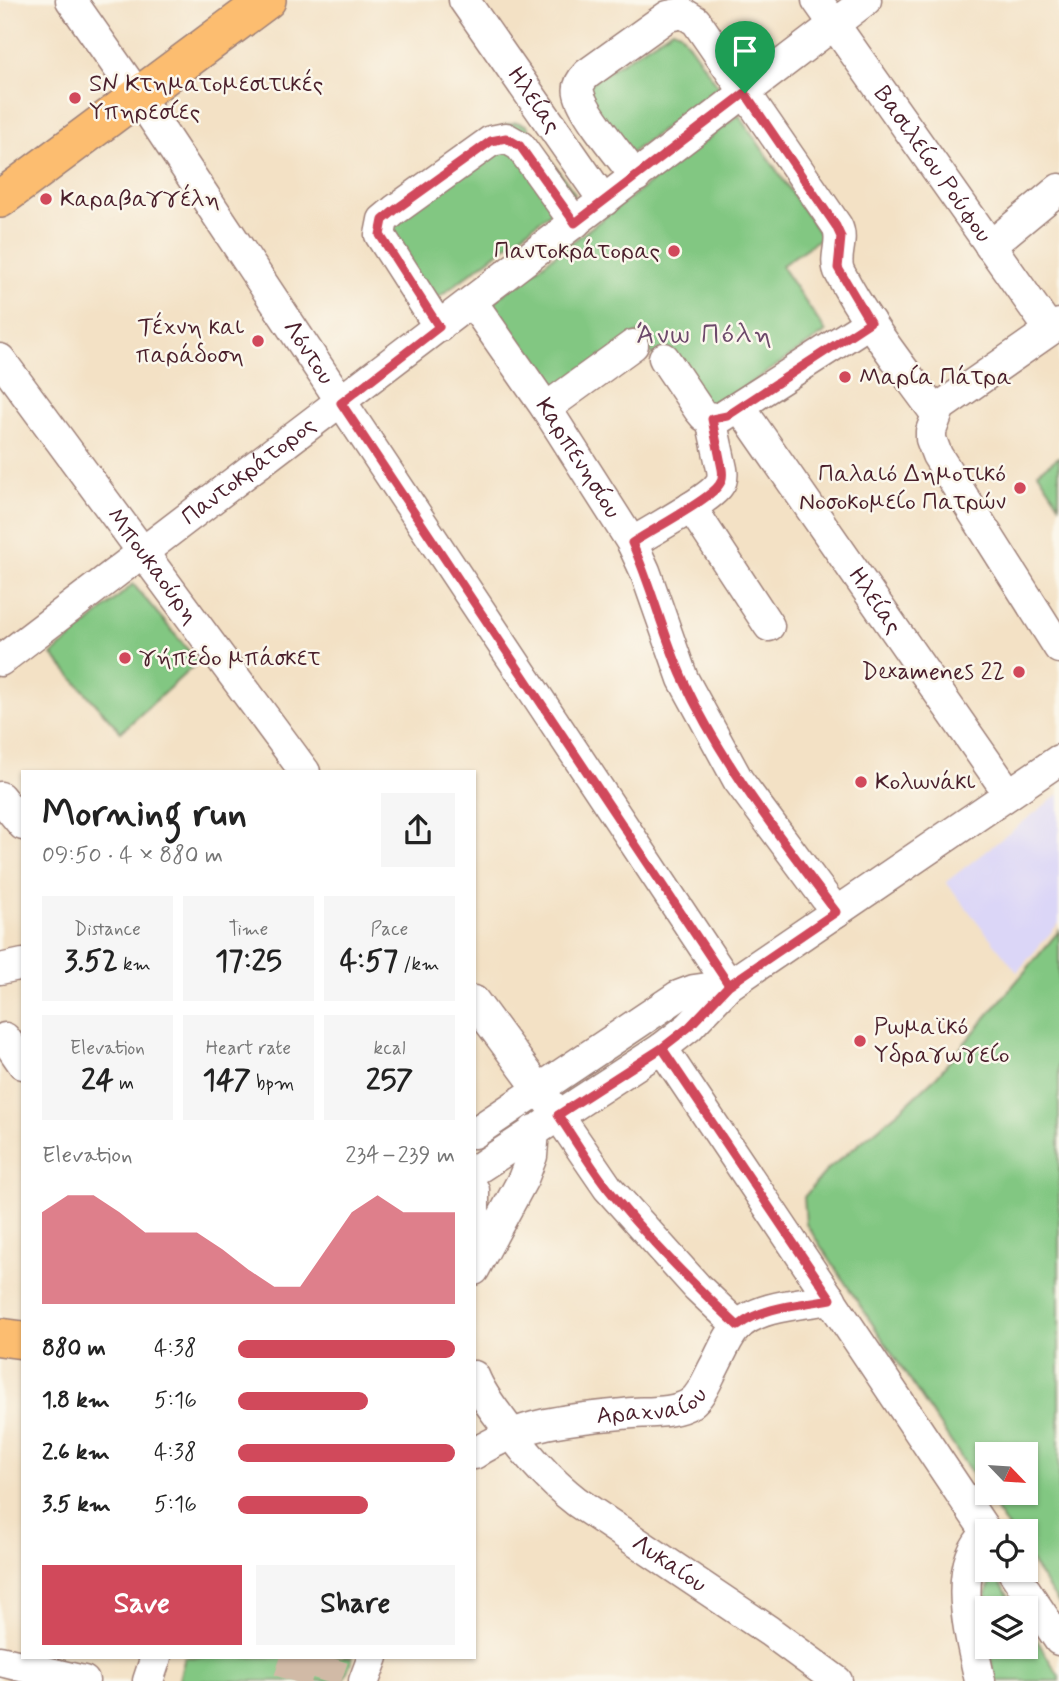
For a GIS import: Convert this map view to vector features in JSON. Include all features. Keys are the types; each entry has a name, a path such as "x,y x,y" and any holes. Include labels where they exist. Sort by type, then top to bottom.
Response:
{"main road":[{"path":"0,199 267,0"},
{"path":"0,1337 21,1340"}],"street":[{"name":"Λόντου","path":"71,0 138,96 729,985"},
{"name":"Ηλείας","path":"464,0 604,201"},
{"name":"Βασιλείου Ρούφου","path":"817,0 990,246 1054,327"},
{"name":"Παντοκράτορος","path":"0,661 866,0"},
{"path":"636,177 586,109 579,95 582,79 668,16 683,13 696,21 836,226 841,237 838,268 870,322 936,414"},
{"path":"439,327 380,235 383,220 395,210 491,141 506,138 520,146 575,223"},
{"path":"990,246 1059,190"},
{"name":"Καρπενησίου","path":"472,302 546,408 632,543 645,570 683,678 738,780 836,912"},
{"path":"712,419 727,416 870,322"},
{"path":"1054,327 940,407 931,431 933,447 1059,648"},
{"path":"546,408 633,345"},
{"path":"632,543 691,507 718,486 723,475 712,419 699,410 664,358"},
{"name":"Μπουκαούρη","path":"0,359 304,770"},
{"name":"Ηλείας","path":"740,407 1009,794"},
{"path":"691,507 769,626"},
{"path":"476,1170 662,1048 689,1027 729,985 1059,760"},
{"path":"0,797 21,823"},
{"path":"0,969 21,964"},
{"path":"476,1132 678,996 694,990 729,985"},
{"path":"476,1004 540,1090 546,1122 697,1287 738,1326 749,1317 761,1313 831,1299"},
{"path":"2,1037 21,1061"},
{"path":"662,1048 978,1519"},
{"path":"476,1266 523,1179 546,1122"},
{"name":"Αραχναίου","path":"476,1453 525,1428 566,1419 669,1410 691,1403 704,1386 738,1326"},
{"name":"Λυκαίου","path":"476,1380 511,1434 545,1475 577,1502 837,1681"},
{"path":"975,1547 965,1576 970,1631 980,1681"},
{"path":"1020,1582 1059,1640"},
{"path":"148,1681 155,1659"},
{"path":"364,1681 372,1659"},
{"path":"0,1661 84,1681"}],"shaded area":[{"path":"1059,794 1059,923 1017,972 946,882"}],"green space":[{"path":"673,29 680,32 719,87 611,168 570,96"},
{"path":"739,115 822,237 781,266 826,332 708,412 652,354 638,333 546,400 484,309"},
{"path":"516,122 526,125 575,194 431,303 377,218 505,125"},
{"path":"1059,457 1059,504 1038,472"},
{"name":"γήπεδο μπάσκετ","path":"133,584 198,662 121,732 52,655"},
{"path":"1059,931 1059,1604 1038,1572 1038,1519 1002,1519 993,1505 1038,1505 1038,1442 975,1442 975,1478 806,1224 804,1197 827,1170 937,1076"},
{"path":"990,1582 999,1582 1008,1596 986,1596"},
{"path":"1038,1642 1059,1676 1059,1681 995,1681 991,1659 1038,1659"},
{"path":"184,1659 352,1659 343,1681 179,1679"}],"tunnel":[{"path":"292,1681 299,1659"},
{"path":"322,1681 329,1659"}],"place":[{"name":"SN Κτηματομεσιτικές Υπηρεσίες","path":"75,98"},
{"name":"Καραβαγγέλη","path":"46,199"},
{"name":"Παντοκράτορας","path":"674,251"},
{"name":"Τέχνη και παράδοση","path":"258,341"},
{"name":"Μαρία Πάτρα","path":"845,377"},
{"name":"Παλαιό Δημοτικό Νοσοκομείο Πατρών","path":"1020,488"},
{"name":"γήπεδο μπάσκετ","path":"125,658"},
{"name":"Dexamenes 22","path":"1019,672"},
{"name":"Κολωνάκι","path":"861,782"},
{"name":"Ρωμαϊκό Υδραγωγείο","path":"860,1041"}],"district":[{"name":"Άνω Πόλη","path":"705,335"}],"route":[{"path":"745,93 575,223 520,146 514,140 506,138 491,141 395,210 383,220 380,235 439,327 341,403 729,985 689,1027 662,1048 831,1299 761,1313 749,1317 738,1326 636,1222 608,1188 558,1115 662,1048 689,1027 699,1017 729,985 836,912 738,780 683,678 645,570 632,543 691,507 718,486 723,475 712,419 727,416 870,322 840,274 837,258 841,237 839,231 745,93"}]}
